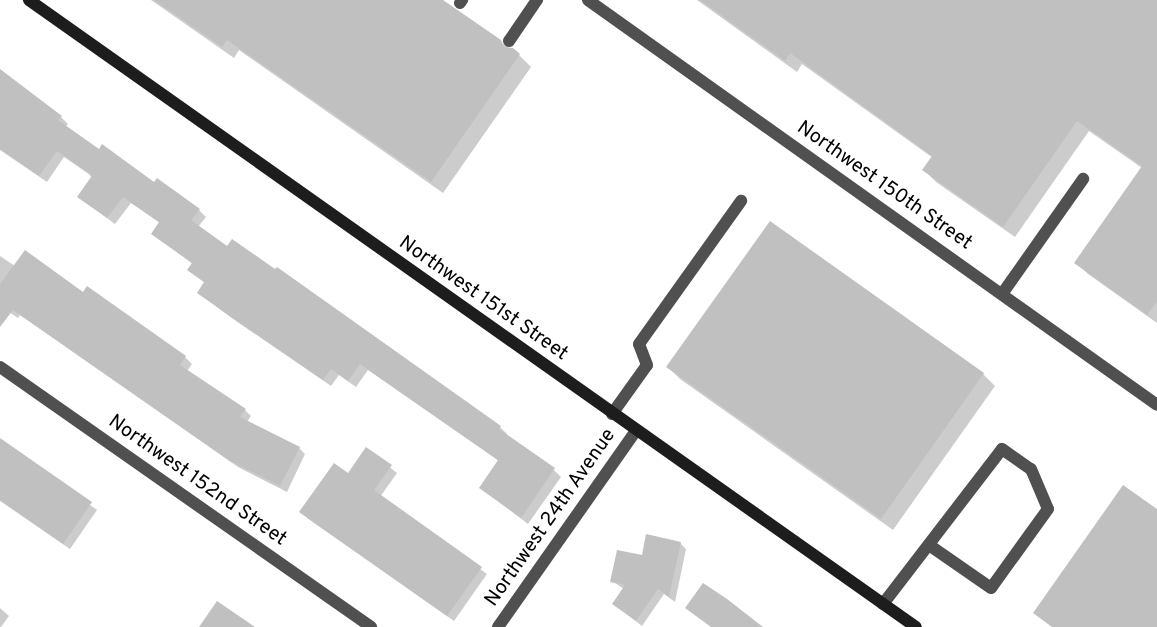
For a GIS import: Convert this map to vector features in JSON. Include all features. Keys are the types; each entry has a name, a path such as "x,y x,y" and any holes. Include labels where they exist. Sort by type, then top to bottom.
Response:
{"street":[{"name":"Northwest 151st Street","path":"29,0 916,627"},
{"path":"509,41 537,0"},
{"name":"Northwest 150th Street","path":"588,0 1157,405"},
{"path":"1002,294 1083,179"},
{"path":"612,414 647,365 639,345 741,201"},
{"name":"Northwest 152nd Street","path":"0,367 371,627"},
{"name":"Northwest 24th Avenue","path":"498,627 636,431"},
{"path":"883,604 929,544 1002,449 1031,469 1048,508 991,588 929,544"}],"building":[{"path":"154,0 443,0 501,40 504,47 513,48 520,54 431,182 227,40 222,47"},
{"path":"700,0 1157,0 1157,301 1147,315 1074,263 1142,166 1077,121 1003,227 922,170 932,156 790,53 785,61"},
{"path":"0,69 62,116 58,120 99,149 102,144 154,182 157,178 200,209 191,220 227,246 232,239 275,269 277,267 501,426 499,429 555,468 521,518 479,488 498,460 360,364 348,381 331,369 323,380 224,312 197,293 204,282 187,270 192,263 151,234 159,222 123,197 107,218 77,197 91,177 90,174 57,151 39,176 0,149"},
{"path":"770,221 984,373 881,519 666,367"},
{"path":"25,250 83,292 87,286 186,356 180,365 246,409 240,417 300,447 280,486 230,461 13,310 0,327 0,284"},
{"path":"0,438 92,502 63,544 0,500"},
{"path":"366,447 392,465 374,490 482,567 447,616 299,512 334,463 348,473"},
{"path":"1123,485 1157,509 1157,627 1052,627 1033,613"},
{"path":"646,534 681,542 669,597 658,589 636,621 612,604 625,585 610,582 617,550 642,555"},
{"path":"703,583 763,627 711,627 685,608"},
{"path":"217,601 255,627 199,627"}]}
